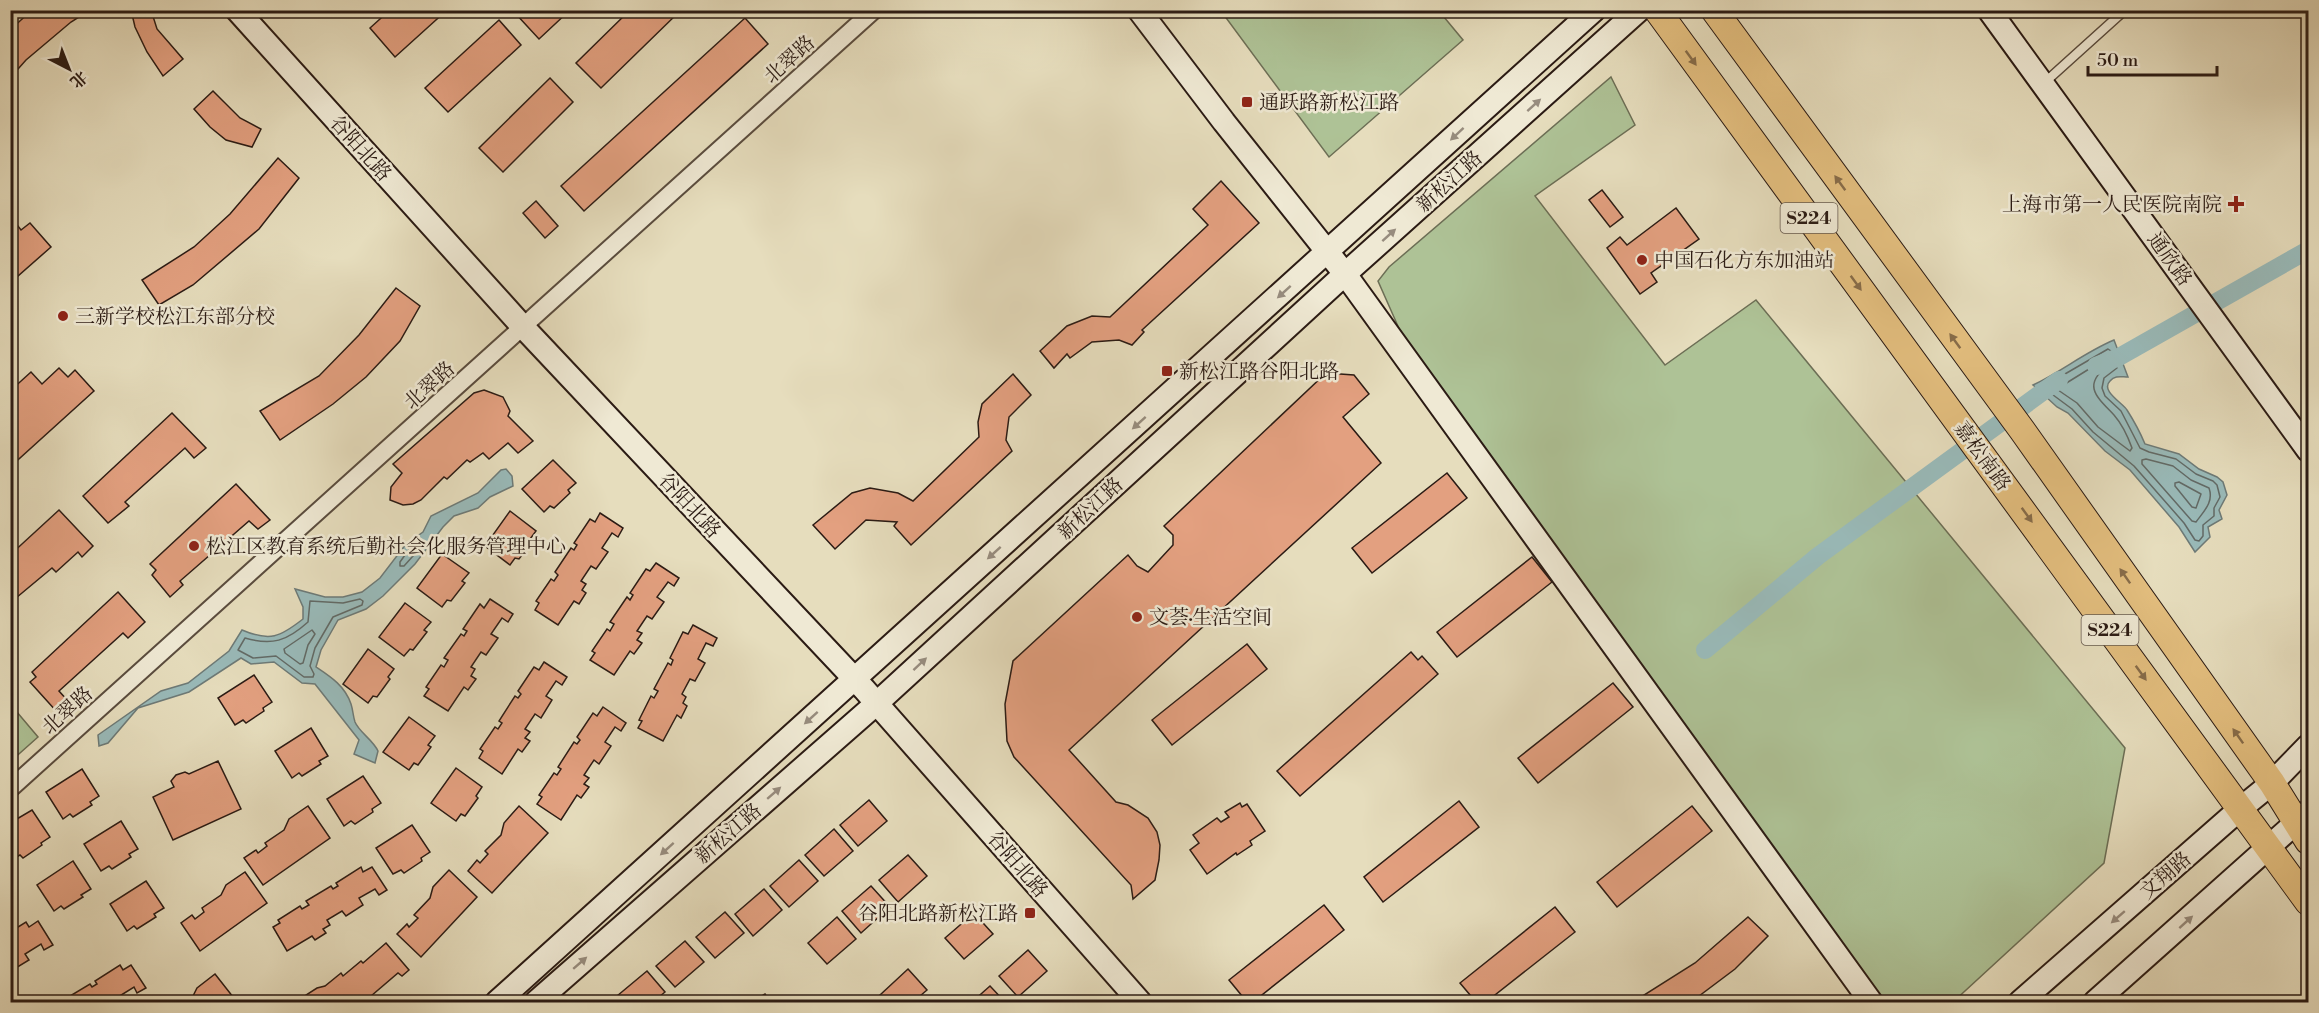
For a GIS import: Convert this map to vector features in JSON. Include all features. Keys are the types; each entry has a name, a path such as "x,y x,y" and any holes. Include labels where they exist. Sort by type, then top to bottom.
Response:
{"main road":[{"name":"谷阳北路","path":"237,10 524,328 877,703 1140,1002"},
{"path":"1139,10 1224,122 1345,274 1871,1002"},
{"name":"新松江路","path":"497,1002 1328,253 1594,10"},
{"name":"新松江路","path":"536,1002 877,703 1345,274 1639,10"},
{"name":"嘉松南路","path":"1657,10 2308,902"},
{"name":"S224","path":"1714,10 2022,430 2304,826"},
{"name":"通欣路","path":"1989,10 2308,450"},
{"name":"文翔路","path":"2020,1002 2272,783 2308,746"},
{"path":"2095,1002 2269,848 2304,826"}],"street":[{"name":"北翠路","path":"10,789 524,328 874,10"}],"lane":[{"path":"2043,84 2125,10"}],"green space":[{"path":"1221,11 1439,11 1463,40 1329,157"},
{"path":"1611,77 1635,125 1535,196 1665,365 1756,300 2125,748 2104,863 1953,1002 1883,1002 1401,333 1378,281 1389,267"},
{"path":"11,705 38,737 10,761"}],"water":[{"path":"2114,340 2128,377 2114,378 2110,381 2108,389 2127,410 2145,444 2179,454 2199,469 2223,482 2227,495 2219,510 2222,519 2208,527 2210,537 2195,552 2179,527 2130,470 2105,451 2068,413 2057,407 2033,385"},
{"path":"506,469 512,476 513,486 490,497 478,508 454,516 415,564 383,596 366,609 338,620 321,650 316,667 332,678 345,692 357,726 378,751 375,763 354,754 359,740 315,684 302,683 274,662 251,664 241,658 189,692 138,708 108,743 99,746 98,735 161,691 188,683 229,651 242,630 260,636 274,636 288,630 303,619 303,607 295,589 325,597 343,597 362,592 380,578 406,544 423,532 431,516 478,493 501,470"}],"building":[{"path":"32,10 90,10 71,22 26,60 10,78 10,30"},
{"path":"131,10 151,10 157,29 183,59 163,76 147,52 135,27"},
{"path":"390,10 447,10 395,57 370,28"},
{"path":"518,10 570,10 539,39 515,13"},
{"path":"630,10 681,10 601,88 576,63"},
{"path":"745,18 768,44 584,211 561,186"},
{"path":"499,20 521,45 448,112 425,88"},
{"path":"550,78 573,102 503,172 479,148"},
{"path":"213,91 240,118 261,129 252,147 226,140 194,109"},
{"path":"278,158 299,178 259,229 193,285 159,305 142,280 194,247 230,214"},
{"path":"1221,181 1259,223 1142,330 1144,332 1132,345 1119,340 1092,342 1070,358 1067,354 1054,368 1040,351 1067,326 1092,316 1110,317 1208,225 1193,209"},
{"path":"1602,190 1623,217 1610,227 1589,200"},
{"path":"536,201 558,226 545,238 523,213"},
{"name":"中国石化方东加油站","path":"1676,208 1699,239 1651,273 1657,282 1640,294 1607,248 1620,237 1627,245"},
{"path":"11,217 21,230 30,223 51,247 10,283"},
{"path":"396,288 420,306 400,341 366,377 333,404 280,440 260,411 319,376 359,335"},
{"path":"59,368 68,377 75,370 94,391 10,467 10,391 31,372 42,384"},
{"name":"文荟·生活空间","path":"1326,373 1354,375 1369,394 1343,417 1381,463 1069,750 1116,802 1128,805 1148,818 1157,832 1160,845 1155,880 1133,899 1131,885 1014,757 1007,741 1005,704 1013,661 1128,555 1137,566 1148,572 1173,545 1173,535 1164,526"},
{"path":"1013,374 1031,395 1009,417 1006,440 1012,451 911,545 894,526 897,522 866,520 835,549 813,525 852,493 870,488 898,493 913,501 979,437 978,422 982,404"},
{"path":"484,390 503,397 510,411 508,416 533,441 518,453 508,443 489,459 483,453 470,462 467,460 447,479 444,477 421,500 413,504 403,505 390,500 391,487 402,473 393,464 474,393"},
{"path":"172,413 206,448 194,458 185,448 125,502 129,506 108,523 83,496"},
{"path":"553,460 576,483 568,490 570,493 554,508 550,506 544,512 522,489"},
{"path":"1447,473 1467,498 1372,573 1352,548"},
{"name":"松江区教育系统后勤社会化服务管理中心","path":"236,484 270,520 258,529 249,521 180,581 183,585 170,597 152,575 156,570 150,564"},
{"path":"59,510 93,546 82,557 78,552 56,572 52,568 10,603 10,555"},
{"path":"510,511 536,531 530,539 533,541 519,559 515,558 510,565 485,546"},
{"path":"600,513 623,528 618,537 612,533 602,548 608,552 596,569 591,566 581,581 586,584 582,590 586,593 579,604 574,601 558,625 535,610 539,603 536,601 551,579 554,581 558,575 555,572 571,548 574,550 577,545 574,543 590,519 595,522"},
{"path":"442,554 469,573 462,581 465,583 451,601 447,600 442,607 417,588"},
{"path":"1532,557 1552,582 1457,657 1437,632"},
{"path":"656,563 679,578 674,586 668,582 657,597 664,602 652,619 647,616 637,631 642,633 637,640 642,643 634,654 630,651 614,675 590,660 595,653 592,651 607,629 610,631 614,624 610,622 627,597 630,600 633,595 630,593 646,569 650,571"},
{"path":"118,592 145,622 128,638 123,633 59,691 68,701 57,712 30,682 36,677 32,672"},
{"path":"490,599 513,614 508,622 502,618 491,634 498,638 486,655 481,652 471,667 475,669 471,676 476,679 468,690 464,687 448,711 424,696 429,689 426,687 441,665 444,667 448,660 444,658 461,634 464,636 467,631 463,629 480,604 484,608"},
{"path":"405,603 431,622 424,630 427,632 413,650 410,649 404,656 379,637"},
{"path":"693,625 717,638 713,646 706,643 698,659 705,663 695,681 690,679 682,694 686,697 683,703 687,706 681,718 677,715 663,741 638,728 642,721 639,720 651,696 654,698 658,691 654,689 668,663 671,665 673,660 670,658 683,632 688,634"},
{"path":"1247,644 1267,669 1172,745 1152,720"},
{"path":"368,649 394,669 377,697 373,696 368,703 343,684"},
{"path":"1411,652 1418,660 1422,656 1438,674 1300,796 1277,771"},
{"path":"544,662 567,677 562,685 556,681 546,696 552,700 541,718 535,714 525,729 530,732 525,738 530,741 522,752 518,749 502,774 479,758 483,751 480,749 495,727 498,729 502,723 499,721 515,696 518,698 521,694 518,691 534,667 539,670"},
{"path":"254,675 272,702 263,708 264,711 246,723 243,720 235,725 218,698"},
{"path":"1613,683 1633,707 1538,783 1518,758"},
{"path":"603,707 626,723 621,731 615,727 605,742 611,746 599,764 594,760 584,775 589,778 584,784 589,787 581,798 577,795 561,820 537,804 542,797 539,795 554,773 557,775 561,769 558,767 574,742 577,744 580,740 577,737 593,713 597,716"},
{"path":"409,717 435,736 428,745 431,747 418,765 414,763 409,770 383,752"},
{"path":"311,728 328,756 319,761 321,764 302,776 299,773 292,778 275,751"},
{"path":"218,761 241,809 173,840 153,797 174,787 171,781 176,775 185,772 189,774"},
{"path":"456,768 482,787 476,796 478,798 465,816 461,814 456,821 431,803"},
{"path":"82,769 99,796 90,802 92,805 73,817 70,814 63,819 46,792"},
{"path":"363,776 381,803 372,809 373,812 355,824 351,821 344,826 327,799"},
{"path":"869,800 887,821 858,846 840,825"},
{"path":"1459,801 1479,827 1383,902 1364,877"},
{"path":"1240,803 1242,807 1247,804 1265,831 1250,841 1252,845 1237,855 1236,853 1207,874 1190,850 1199,843 1193,835 1217,818 1221,822 1229,817 1225,812"},
{"path":"308,806 330,838 263,885 244,858 256,850 258,853 267,846 265,843 284,830 289,819"},
{"path":"519,806 548,833 492,893 468,871 477,860 480,863 488,854 485,851 501,835 504,823"},
{"path":"1692,806 1712,831 1617,907 1597,882"},
{"path":"32,810 50,837 23,858 20,855 13,859 10,855 10,823"},
{"path":"121,821 138,849 129,854 131,857 112,869 109,866 101,871 84,844"},
{"path":"412,825 430,852 421,858 422,861 404,873 401,870 393,874 376,848"},
{"path":"834,829 853,851 824,876 805,855"},
{"path":"908,855 927,876 898,902 879,880"},
{"path":"799,860 818,881 789,907 770,886"},
{"path":"73,861 91,889 64,909 61,906 54,911 37,885"},
{"path":"361,867 363,872 372,867 387,890 379,895 375,889 359,898 363,905 346,916 342,911 327,920 330,925 323,929 326,933 315,940 312,936 287,951 273,927 280,923 278,920 300,906 302,909 309,905 306,901 331,886 333,889 338,886 336,883"},
{"path":"449,870 477,897 421,957 397,934 407,924 409,927 418,918 414,915 430,898 433,887"},
{"path":"245,872 267,903 200,951 181,923 192,915 195,919 204,912 202,908 221,895 226,885"},
{"path":"146,881 164,908 154,914 156,917 137,929 134,926 127,931 110,904"},
{"path":"871,886 890,907 861,933 842,911"},
{"path":"764,889 782,910 753,936 735,914"},
{"path":"1324,905 1344,930 1253,1002 1247,1002 1229,980"},
{"path":"1555,907 1575,932 1486,1002 1476,1002 1460,983"},
{"path":"725,912 744,933 715,958 696,937"},
{"path":"974,913 993,934 964,959 945,938"},
{"path":"837,917 856,939 827,964 808,943"},
{"path":"1748,917 1768,936 1735,969 1691,1002 1633,1002 1695,963"},
{"path":"38,921 53,945 44,950 41,944 25,954 29,960 11,971 10,932 26,922 29,927"},
{"path":"685,941 704,962 675,987 656,966"},
{"path":"386,943 409,970 402,976 398,973 364,1002 300,1002 306,995 325,986 341,973 343,976 361,961 363,963"},
{"path":"1028,950 1047,971 1018,997 999,976"},
{"path":"120,965 123,970 131,965 146,988 137,993 134,987 118,997 122,1002 67,1002 65,999 90,984 92,987 97,984 95,981"},
{"path":"908,969 927,990 913,1002 887,1002 880,995"},
{"path":"647,971 665,992 653,1002 623,1002 617,996"},
{"path":"215,974 237,1002 186,1002 192,998 197,988"},
{"path":"990,986 1005,1002 972,1002"},
{"path":"765,994 770,1002 751,1002"}],"waterway":[{"path":"2096,366 2119,357 2308,250"},
{"path":"1705,650 1818,556 2059,380"}],"place":[{"name":"通跃路新松江路","path":"1247,102"},
{"name":"上海市第一人民医院南院","path":"2236,204"},
{"name":"中国石化方东加油站","path":"1642,260"},
{"name":"三新学校松江东部分校","path":"63,316"},
{"name":"新松江路谷阳北路","path":"1167,371"},
{"name":"松江区教育系统后勤社会化服务管理中心","path":"194,546"},
{"name":"文荟·生活空间","path":"1137,617"},
{"name":"谷阳北路新松江路","path":"1030,913"}]}
